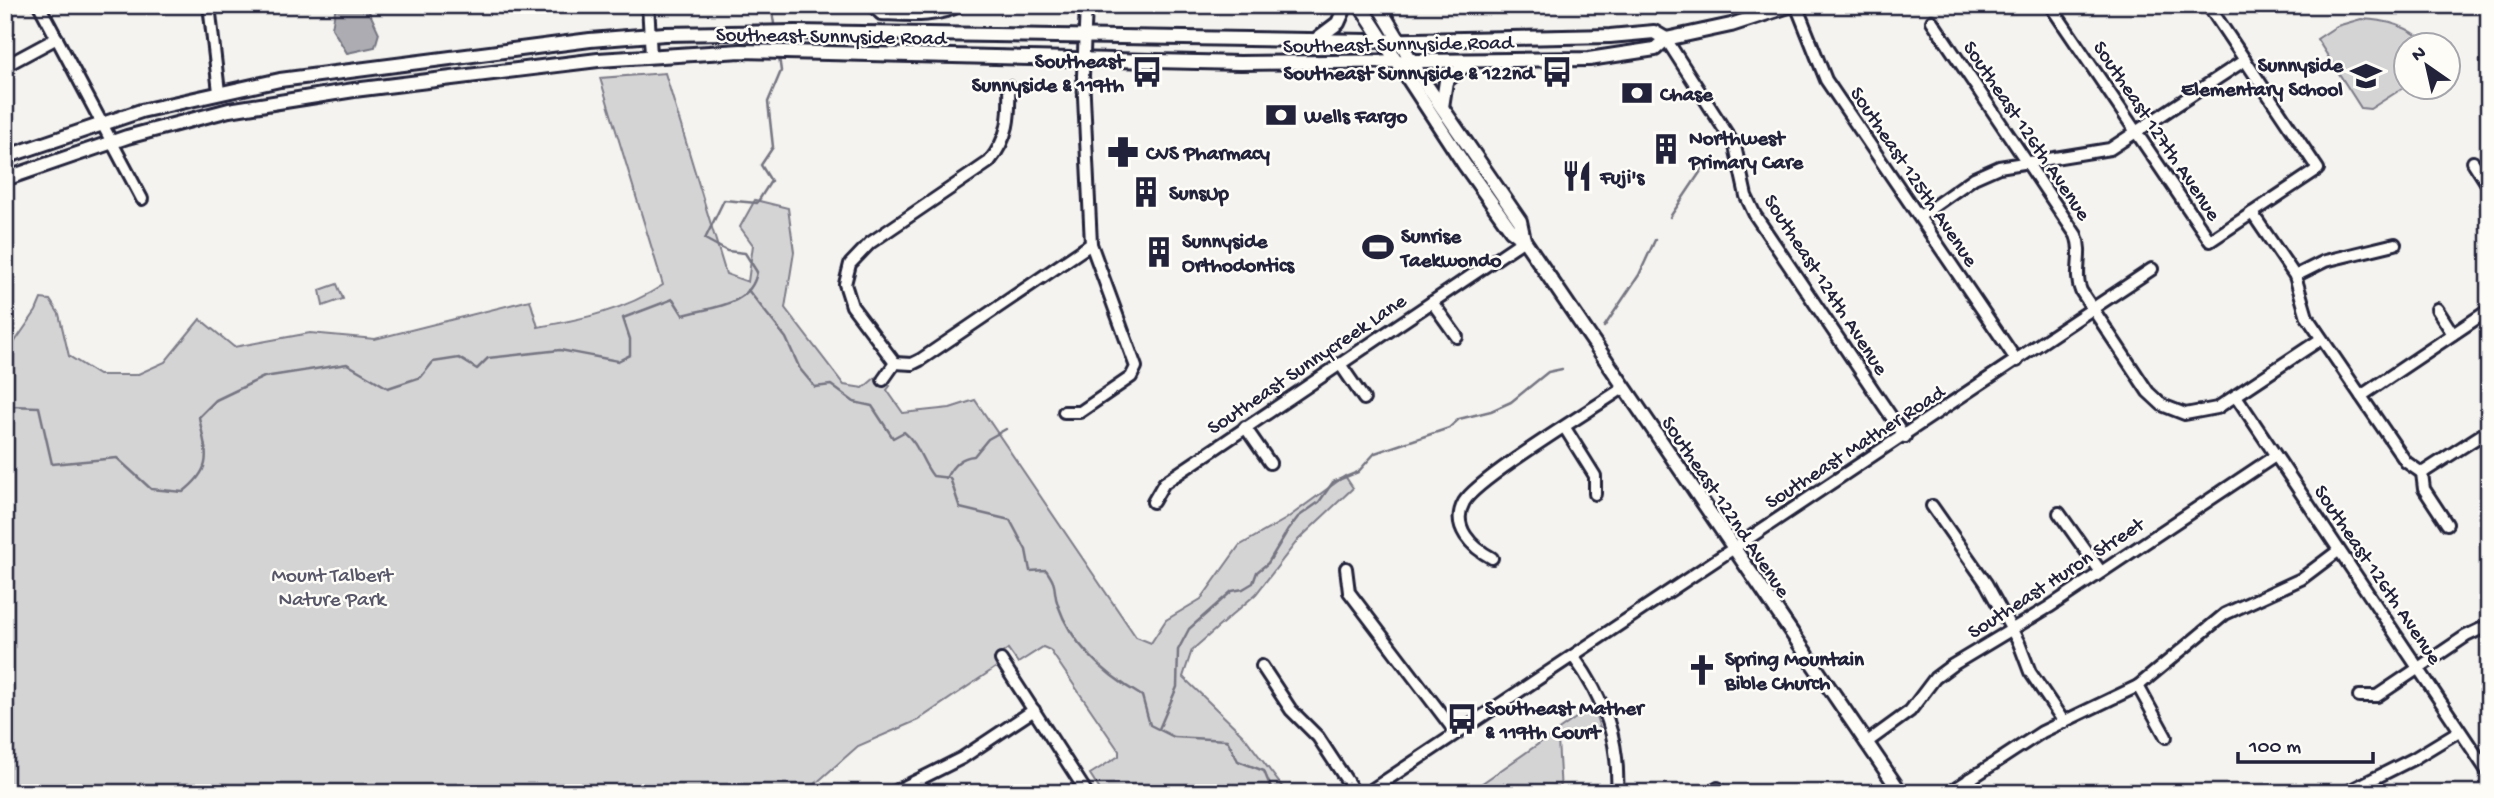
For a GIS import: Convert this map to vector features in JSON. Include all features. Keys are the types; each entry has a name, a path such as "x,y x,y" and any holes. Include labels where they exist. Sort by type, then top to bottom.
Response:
{"main road":[{"path":"1318,38 1338,23 1346,5"},
{"name":"Southeast 122nd Avenue","path":"1360,5 1464,164 1511,230 1524,240 1900,793"},
{"name":"Southeast 122nd Avenue","path":"1378,5 1442,108 1520,221 1524,240"},
{"name":"Southeast Sunnyside Road","path":"5,179 111,141 204,116 292,99 651,55 741,51 1397,63 1589,59 1655,49 1666,39 1731,25 1794,5"},
{"name":"Southeast Sunnyside Road","path":"5,157 102,123 219,92 344,71 650,35 796,32 1085,38 1400,40 1611,36 1654,32 1666,39"},
{"path":"1589,59 1611,36"},
{"path":"1442,108 1446,81 1468,63"},
{"path":"1464,164 1472,167 1488,188 1497,190"}],"street":[{"path":"39,5 142,199"},
{"path":"209,5 219,92"},
{"path":"648,5 651,55"},
{"path":"872,5 881,14 939,14 961,5"},
{"path":"1064,412 1080,412 1131,377 1136,367 1091,244 1084,59 1086,5"},
{"name":"Southeast 125th Avenue","path":"1794,5 1826,80 2017,361"},
{"name":"Southeast 127th Avenue","path":"2050,5 2210,241 2252,213 2295,276 2307,317 2321,339 2406,462 2422,473"},
{"path":"2208,5 2318,169 2252,213"},
{"name":"Southeast 126th Avenue","path":"1932,21 2076,235 2080,243 2077,283 2091,309 2148,392 2162,405 2185,414 2203,413 2236,396 2338,551 2420,667 2489,774"},
{"path":"5,66 57,38"},
{"name":"Southeast 124th Avenue","path":"1666,39 1735,146 1746,196 1755,215 1905,437"},
{"path":"1920,216 1974,178 1999,167 2097,153 2120,144 2245,60"},
{"path":"1009,87 1009,126 1000,148 989,162 870,243 850,264 845,284 847,294 887,355 895,363 912,364 1091,244"},
{"path":"2473,162 2489,187"},
{"name":"Southeast Sunnycreek Lane","path":"1153,502 1164,483 1524,240"},
{"path":"2295,276 2325,261 2395,244"},
{"name":"Southeast Mather Road","path":"1367,793 1905,437 2152,269"},
{"path":"1432,302 1457,337"},
{"path":"2437,309 2453,334"},
{"path":"2361,396 2489,310"},
{"path":"2236,396 2321,339"},
{"path":"883,380 895,363"},
{"path":"1340,364 1364,399"},
{"path":"1492,558 1477,550 1461,528 1463,503 1484,482 1623,388"},
{"path":"1245,427 1270,463"},
{"path":"1565,428 1595,477 1595,494"},
{"path":"2447,524 2424,489 2422,473 2489,430"},
{"name":"Southeast Huron Street","path":"1866,743 1910,711 1935,678 2275,456"},
{"path":"1932,506 1986,583 2030,672 2064,722"},
{"path":"2059,513 2101,572"},
{"path":"1949,793 2025,742 2138,686 2225,614 2301,579 2338,551"},
{"path":"1346,568 1349,592 1456,733"},
{"path":"2359,696 2377,696 2489,625"},
{"path":"1573,656 1598,694 1609,722 1617,754 1617,793"},
{"path":"1001,660 1087,793"},
{"path":"1262,666 1291,710 1318,737 1355,793"},
{"path":"2138,686 2166,737"},
{"path":"892,793 962,758 1034,710"},
{"path":"2345,793 2413,759 2459,731"},
{"path":"1969,779 1979,793"}],"green space":[{"path":"2361,19 2398,25 2412,32 2392,32 2392,95 2370,109 2361,108 2317,39 2337,26"},
{"name":"Mount Talbert Nature Park","path":"665,73 726,274 748,282 753,245 740,227 755,200 788,208 794,252 785,308 844,385 863,388 876,377 890,386 887,390 903,413 950,408 975,400 1136,637 1151,643 1166,620 1201,599 1239,546 1286,519 1345,476 1353,488 1298,540 1256,594 1192,650 1183,677 1243,735 1287,793 1102,793 1090,774 1119,756 1119,751 1050,650 1043,647 1018,663 1008,649 994,659 998,666 918,720 858,746 814,785 816,793 5,793 5,356 36,311 41,299 50,300 59,314 69,356 99,375 136,375 165,362 200,319 234,347 310,333 375,339 530,300 538,327 619,307 663,285 600,78"},
{"path":"337,284 343,299 323,306 320,290"},
{"path":"1593,706 1601,732 1558,739 1561,793 1468,793"}],"shaded area":[{"path":"336,5 366,5 379,33 375,47 347,53 332,28"}],"waterway":[{"path":"771,5 775,30"},
{"path":"5,409 9,406 39,407 52,464 117,458 151,489 183,492 200,475 206,459 199,417 216,400 264,377 347,364 388,388 421,377 433,362 459,358 477,369 488,358 560,350 618,361 630,355 630,339 623,318 673,299 683,315 717,307 738,299 753,284 757,272 745,253 727,251 705,239 724,200 757,203 771,181 761,165 773,147 768,102 781,71 779,57"},
{"path":"1670,217 1709,159"},
{"path":"1604,327 1639,275 1655,240"},
{"path":"748,290 786,338 800,369 815,387 831,385 854,402 872,406 893,438 904,432 933,476 950,478 960,508 1010,520 1026,550 1030,571 1046,570 1050,576 1058,605 1072,634 1103,669 1142,696 1150,725 1174,737 1227,740 1238,761 1264,771 1273,793"},
{"path":"1159,729 1177,687 1178,650 1189,629 1232,591 1253,583 1257,572 1268,563 1298,517 1319,502 1333,482 1358,472 1375,453 1449,428 1459,419 1491,411 1511,402 1548,372 1562,369"},
{"path":"946,478 957,463 974,456 988,439 1006,429"}],"place":[{"name":"Southeast Sunnyside & 119th","path":"1147,72"},
{"name":"Southeast Sunnyside & 122nd","path":"1557,72"},
{"name":"Sunnyside Elementary School","path":"2366,76"},
{"name":"Chase","path":"1637,93"},
{"name":"Wells Fargo","path":"1281,115"},
{"name":"Northwest Primary Care","path":"1666,149"},
{"name":"CVS Pharmacy","path":"1123,152"},
{"name":"Fuji's","path":"1577,176"},
{"name":"SunsUp","path":"1146,192"},
{"name":"Sunrise Taekwondo","path":"1378,247"},
{"name":"Sunnyside Orthodontics","path":"1159,252"},
{"name":"Spring Mountain Bible Church","path":"1702,670"},
{"name":"Southeast Mather & 119th Court","path":"1462,719"}]}
